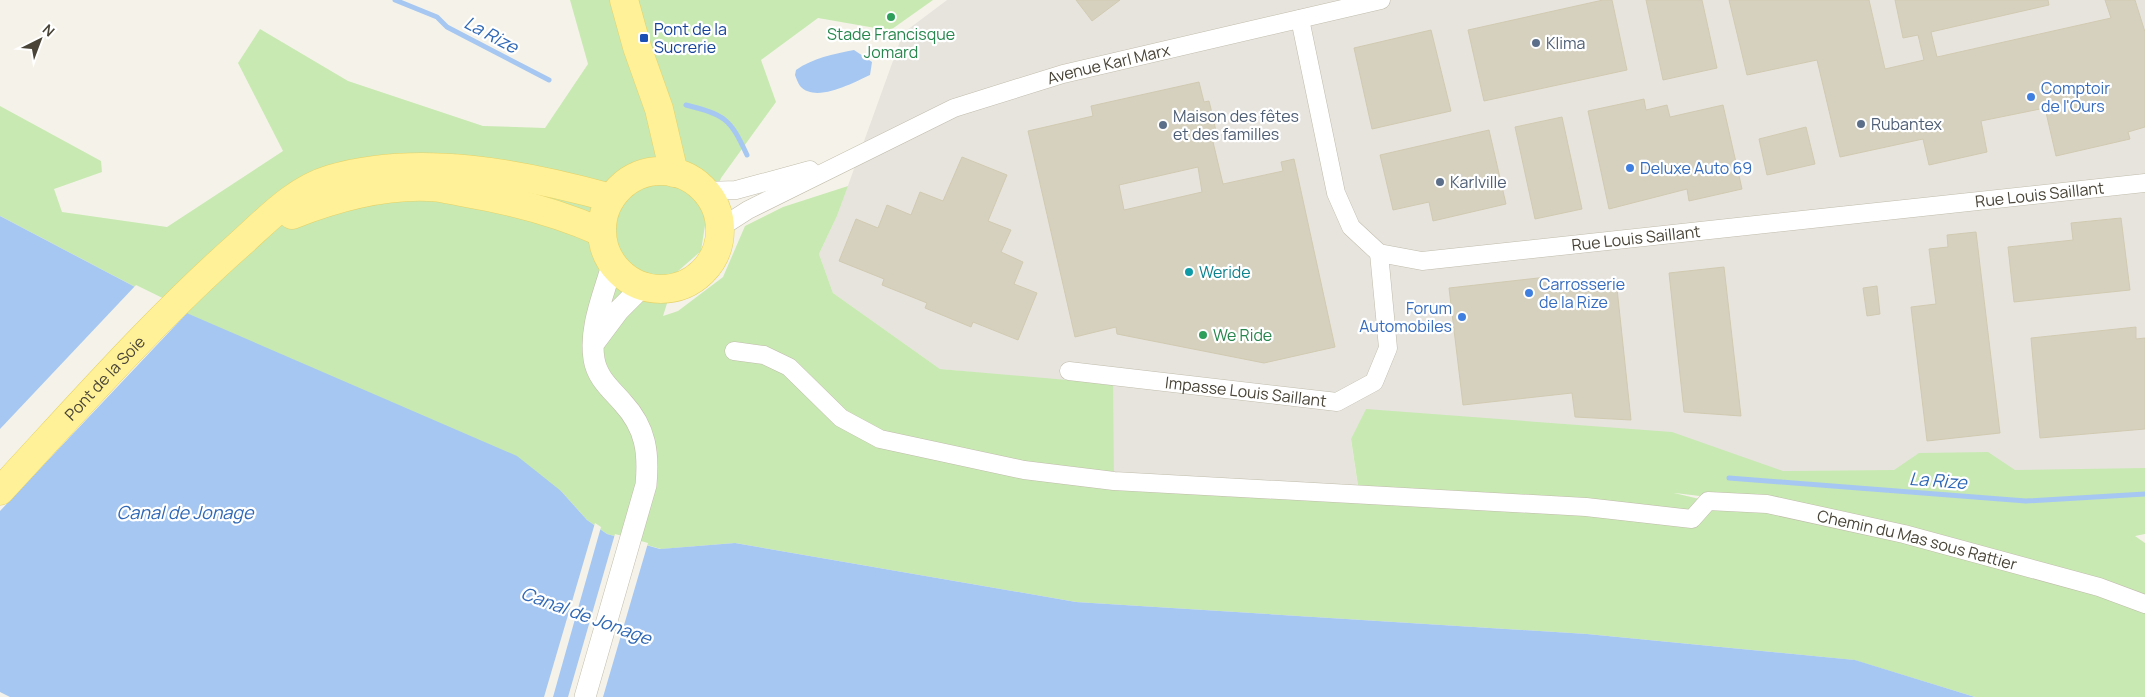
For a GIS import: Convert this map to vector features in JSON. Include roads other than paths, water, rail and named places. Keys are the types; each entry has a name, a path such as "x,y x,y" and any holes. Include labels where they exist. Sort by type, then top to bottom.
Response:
{"main road":[{"path":"624,0 637,47 659,109 674,173"},
{"name":"Pont de la Soie","path":"0,491 188,291 277,209 297,194 331,179 386,169 444,168 520,176 611,198"},
{"path":"663,171 674,173 696,183 704,191 715,208 720,228 716,250 705,270 696,278 676,288 665,290 642,287 626,278 612,264 604,249 601,232 604,214 611,198 622,185 642,174 663,171"},
{"path":"262,224 272,223 320,204 375,190 430,187 505,201 571,218 601,232"}],"street":[{"name":"Avenue Karl Marx","path":"720,228 748,210 954,108 1063,74 1381,0"},
{"path":"1300,19 1336,193 1352,227 1379,253"},
{"name":"Avenue Karl Marx","path":"704,191 736,190 847,160"},
{"name":"Rue Louis Saillant","path":"1379,253 1422,261 2145,183"},
{"name":"Impasse Louis Saillant","path":"1068,371 1337,402 1374,382 1388,348 1379,253"},
{"path":"585,697 646,485 648,460 644,440 637,423 629,410 599,375 594,359 593,344 596,320 612,264"},
{"path":"593,344 619,310 642,287"},
{"name":"Chemin du Mas sous Rattier","path":"734,351 764,355 789,367 841,418 880,439 1024,470 1114,481 1586,507 1692,519 1708,501 1767,504 1904,534 2099,587 2145,604"}],"water":[{"path":"854,50 872,62 870,75 835,90 825,92 815,93 807,91 800,86 795,75 796,70 816,59"},
{"name":"Canal de Jonage","path":"0,216 175,308 517,456 561,491 587,520 607,534 660,549 735,543 1076,602 1587,634 1855,660 1975,697 10,697 0,692"}],"waterway":[{"name":"La Rize","path":"395,0 437,17 447,27 549,80"},
{"name":"La Rize","path":"686,105 718,115 725,120 736,133 747,155"},
{"name":"La Rize","path":"1729,478 2026,501 2145,494"}],"place":[{"name":"Stade Francisque Jomard","path":"891,17"},
{"name":"Pont de la Sucrerie","path":"644,38"},
{"name":"Klima","path":"1536,43"},
{"name":"Comptoir de l'Ours","path":"2031,97"},
{"name":"Rubantex","path":"1861,124"},
{"name":"Maison des fêtes et des familles","path":"1163,125"},
{"name":"Deluxe Auto 69","path":"1630,168"},
{"name":"Karlville","path":"1440,182"},
{"name":"Weride","path":"1189,272"},
{"name":"Carrosserie de la Rize","path":"1529,293"},
{"name":"Forum Automobiles","path":"1462,317"},
{"name":"We Ride","path":"1203,335"}]}
